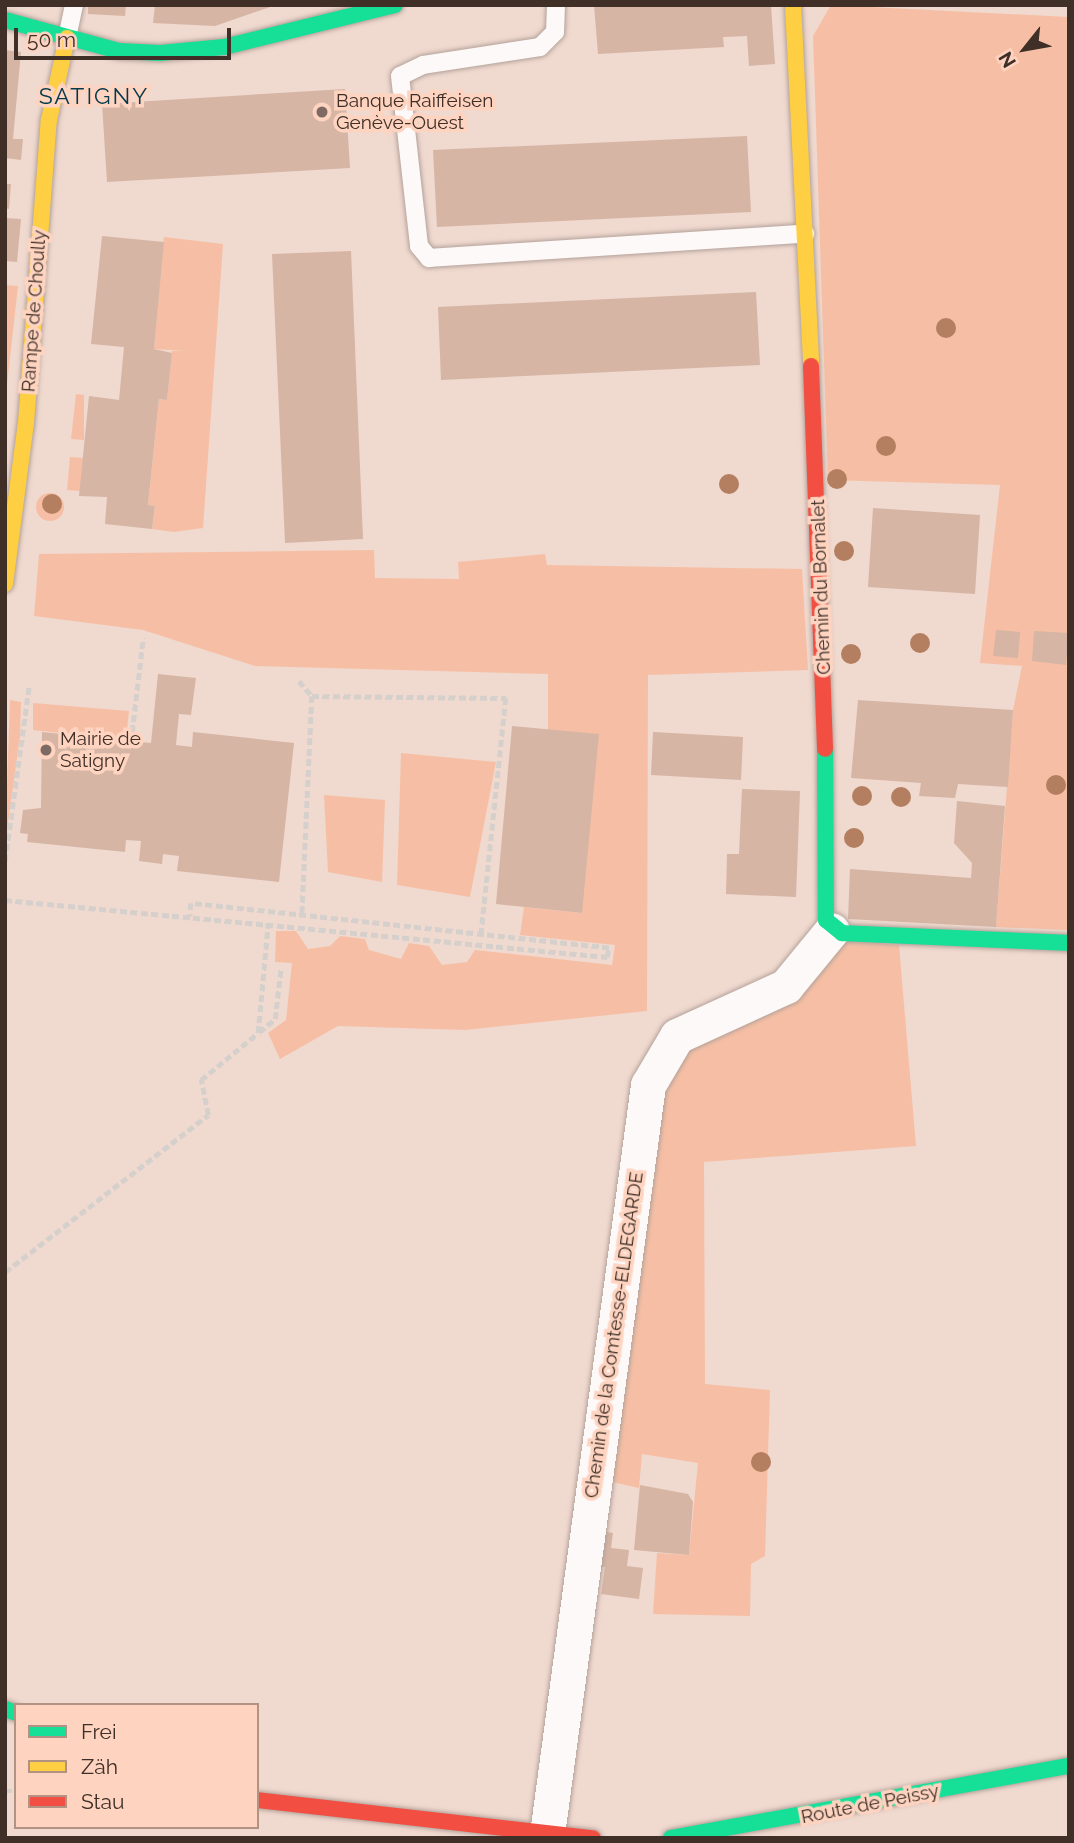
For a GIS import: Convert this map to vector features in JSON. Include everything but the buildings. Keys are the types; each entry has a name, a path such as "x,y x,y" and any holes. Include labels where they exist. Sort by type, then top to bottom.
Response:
{"street":[{"path":"5,20 118,51 186,51 395,5"},
{"name":"Chemin du Bornalet","path":"793,5 824,621 826,920 832,930"},
{"name":"Rampe de Choully","path":"5,584 26,423 49,120 67,38"},
{"path":"832,930 1069,943"},
{"name":"Chemin de la Comtesse-ELDEGARDE","path":"547,1834 648,1085 677,1036 786,986 832,930"},
{"name":"Route de Peissy","path":"671,1838 1069,1766"},
{"path":"259,1800 593,1838"}],"lane":[{"path":"67,38 74,5"},
{"path":"556,5 555,32 540,47 423,65 400,76 419,246 429,258 805,234"}],"path":[{"path":"132,733 143,638"},
{"path":"299,681 312,696 302,915"},
{"path":"5,861 23,746 29,685"},
{"path":"312,696 506,698 481,934"},
{"path":"23,746 29,746"},
{"path":"5,900 607,957 609,948 191,903 190,916"},
{"path":"258,1033 268,923"},
{"path":"5,1272 208,1115 201,1080 275,1019 281,967"}],"shaded area":[{"path":"831,5 1069,17 1069,930 996,927 1013,710 1022,666 980,663 1000,485 828,480 813,36"},
{"path":"164,237 223,244 203,528 174,532 152,529 155,506 148,505 159,399 167,400 172,351 185,351 154,349"},
{"path":"5,285 18,286 5,403"},
{"path":"76,394 84,395 84,440 71,439"},
{"path":"70,457 83,458 81,491 67,490"},
{"path":"50,493 60,497 64,507 60,517 50,521 40,517 36,507 40,497"},
{"path":"374,550 375,578 459,579 458,562 545,554 547,565 802,569 808,670 648,675 647,1011 465,1030 338,1026 280,1059 268,1033 286,1020 292,963 275,962 276,931 296,931 308,949 330,946 340,936 365,939 369,950 401,959 409,943 429,946 442,965 467,962 475,950 612,965 615,945 520,935 524,907 581,913 548,729 548,674 255,666 143,630 34,616 39,554"},
{"path":"10,700 21,702 20,736 5,845"},
{"path":"33,703 129,711 126,740 33,730"},
{"path":"401,753 496,762 470,897 397,885"},
{"path":"324,795 385,800 382,882 328,872"},
{"path":"845,940 899,945 916,1146 704,1162 705,1384 770,1390 765,1556 751,1564 750,1616 653,1614 657,1553 689,1555 698,1463 642,1454 639,1488 599,1479 668,1060 818,973"}],"traffic: fast":[{"path":"5,20 119,51 160,53 224,47 395,5"},
{"path":"825,749 826,920 842,933 1069,943"},
{"path":"5,1709 14,1712"},
{"path":"671,1838 1069,1766"}],"traffic: slow":[{"path":"793,5 811,366"},
{"path":"5,584 26,423 49,120 67,38"}],"traffic: jam":[{"path":"811,366 825,749"},
{"path":"259,1800 593,1838"}],"place":[{"name":"Banque Raiffeisen Genève-Ouest","path":"322,112"},
{"name":"Mairie de Satigny","path":"46,750"}],"district":[{"name":"SATIGNY","path":"94,96"}]}
